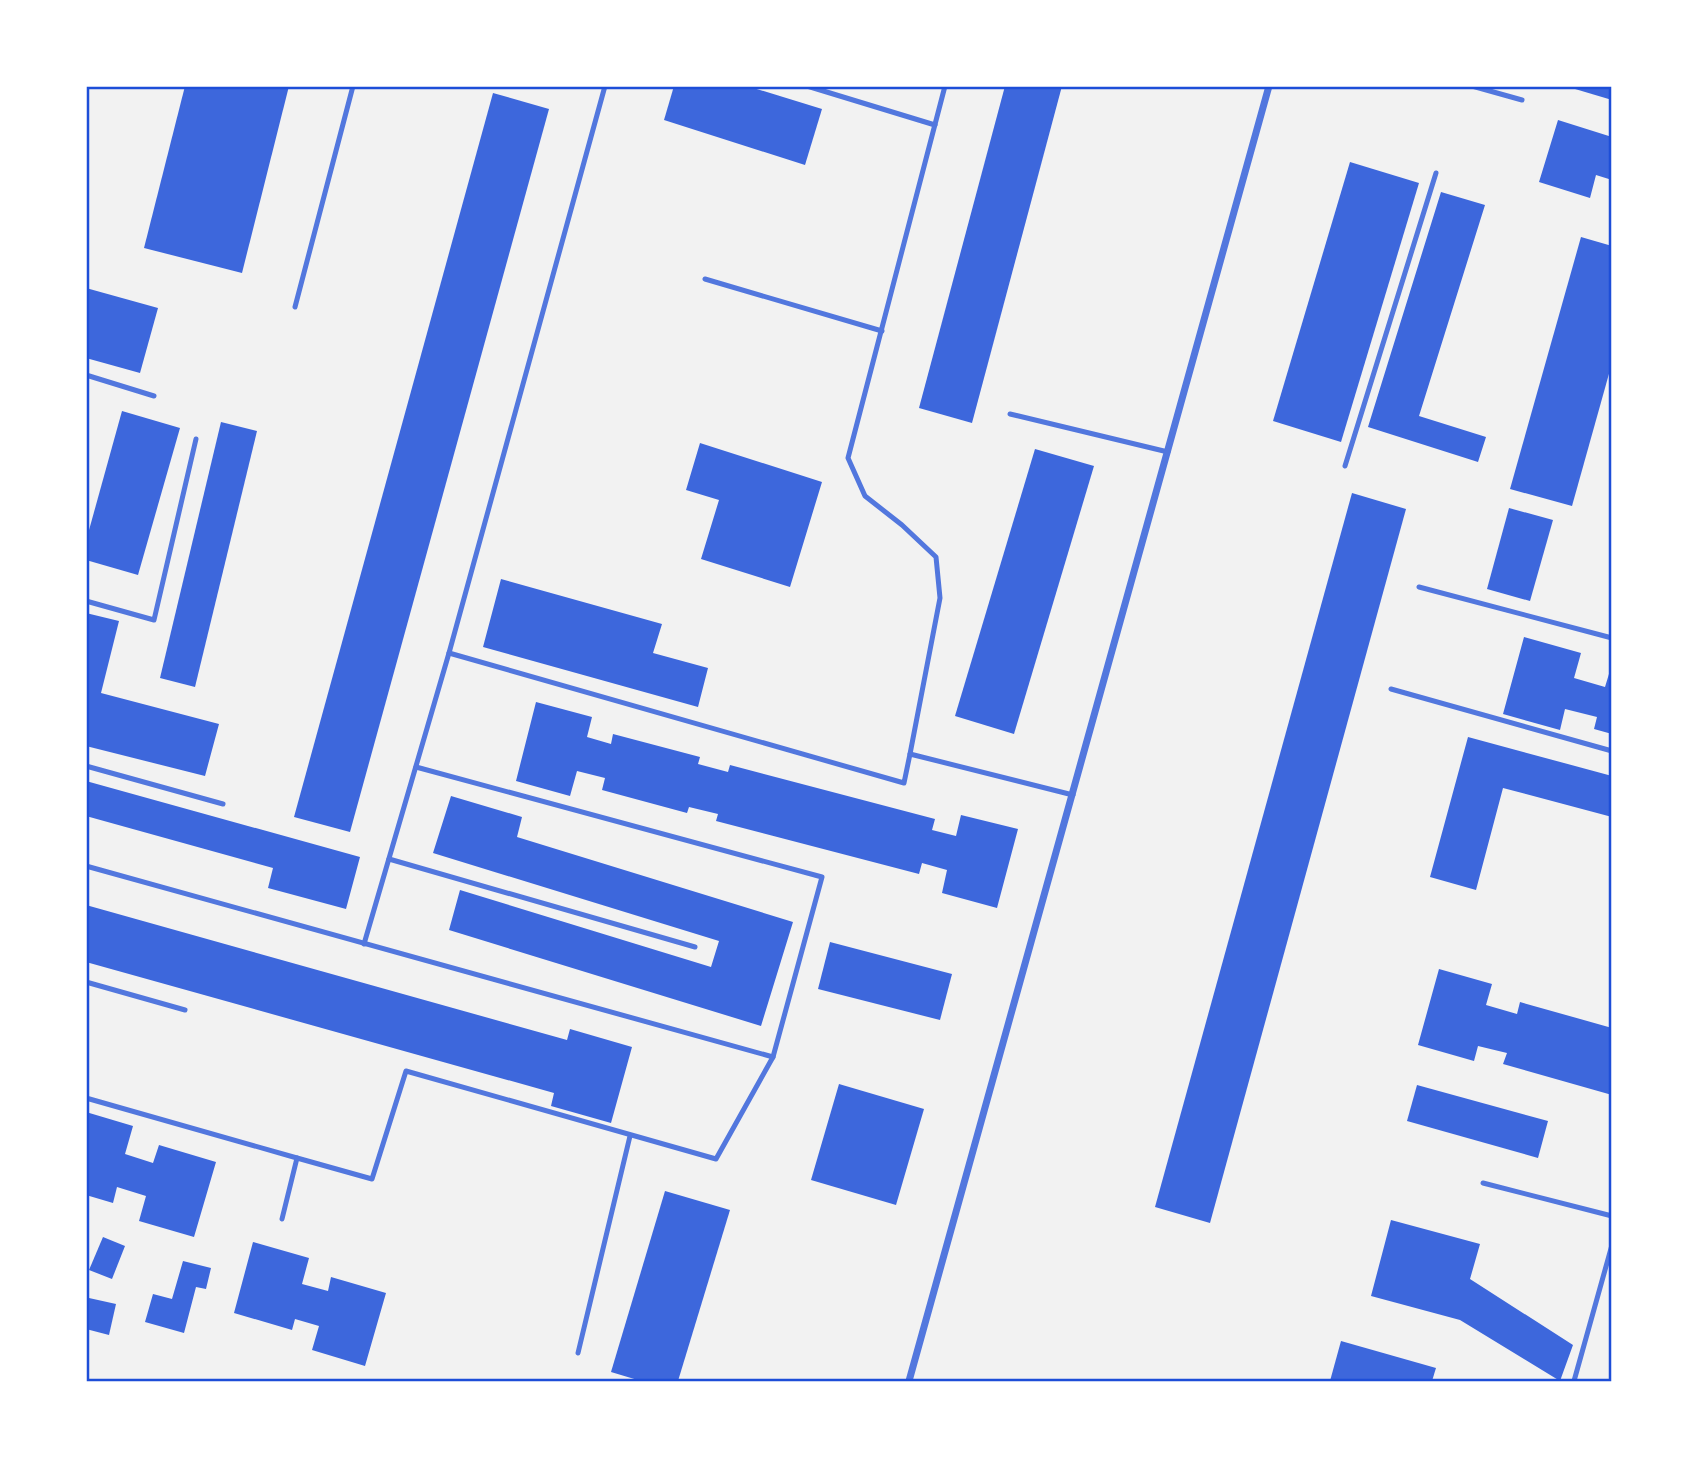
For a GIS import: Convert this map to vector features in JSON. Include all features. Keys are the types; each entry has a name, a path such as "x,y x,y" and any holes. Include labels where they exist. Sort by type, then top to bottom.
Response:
{"street":[{"path":"909,1381 1269,86"}],"lane":[{"path":"295,306 353,86"},
{"path":"364,944 449,653 605,86"},
{"path":"807,86 935,125"},
{"path":"449,653 904,783 940,598 936,557 902,525 865,496 848,458 946,86"},
{"path":"1472,86 1522,100"},
{"path":"1345,466 1436,173"},
{"path":"705,279 882,331"},
{"path":"86,374 153,396"},
{"path":"1010,414 1168,452"},
{"path":"86,601 154,620 196,439"},
{"path":"1419,587 1612,638"},
{"path":"1391,689 1612,751"},
{"path":"910,754 1073,795"},
{"path":"86,766 223,804"},
{"path":"86,1098 372,1179 405,1071 716,1159 773,1057 822,877 416,767"},
{"path":"389,859 695,947"},
{"path":"86,866 773,1057"},
{"path":"86,982 185,1010"},
{"path":"578,1353 631,1136"},
{"path":"282,1219 297,1158"},
{"path":"1483,1183 1612,1216"},
{"path":"1574,1381 1612,1245"}],"building":[{"path":"185,86 289,86 242,273 144,248"},
{"path":"674,86 747,86 822,109 805,165 664,120"},
{"path":"1005,86 1062,86 972,423 919,408"},
{"path":"1565,86 1612,86 1612,100"},
{"path":"493,93 549,109 350,832 294,817"},
{"path":"1558,120 1612,137 1612,180 1596,175 1590,198 1539,182"},
{"path":"1350,162 1419,183 1341,442 1273,421"},
{"path":"1441,192 1485,205 1419,416 1486,437 1478,462 1368,427"},
{"path":"1581,237 1612,246 1612,363 1572,506 1510,489"},
{"path":"86,288 158,308 140,373 86,358"},
{"path":"122,411 180,428 138,575 86,560 86,541"},
{"path":"221,422 257,431 195,687 160,678"},
{"path":"700,443 822,482 790,587 701,559 719,500 686,490"},
{"path":"1035,449 1094,466 1014,734 955,716"},
{"path":"1352,493 1406,509 1210,1223 1155,1207"},
{"path":"1509,508 1553,520 1530,601 1487,589"},
{"path":"501,579 662,624 653,653 708,668 698,707 483,647"},
{"path":"86,613 119,621 101,693 219,724 205,776 86,746"},
{"path":"1524,637 1581,653 1574,678 1605,687 1612,664 1612,734 1594,729 1597,717 1565,709 1560,730 1503,714"},
{"path":"536,702 592,717 587,737 611,744 613,734 700,757 698,764 728,772 730,765 935,819 932,830 956,836 961,815 1018,829 997,908 942,893 947,870 922,863 919,874 716,821 718,814 689,807 687,813 602,790 605,778 577,771 570,796 516,781"},
{"path":"1468,737 1612,776 1612,817 1503,788 1476,890 1430,877"},
{"path":"86,781 360,857 346,909 268,888 273,868 86,816"},
{"path":"451,796 522,817 517,837 793,922 761,1026 449,930 460,890 711,967 719,941 433,853"},
{"path":"86,905 567,1040 570,1029 632,1047 611,1123 551,1106 554,1093 86,962"},
{"path":"830,942 952,974 940,1020 818,989"},
{"path":"1439,969 1492,984 1486,1005 1517,1014 1520,1002 1612,1028 1612,1095 1503,1064 1507,1053 1478,1046 1474,1061 1418,1045"},
{"path":"839,1084 924,1109 896,1205 811,1180"},
{"path":"1417,1085 1548,1121 1538,1158 1407,1121"},
{"path":"86,1112 133,1126 125,1154 153,1163 159,1145 216,1162 194,1237 139,1221 146,1196 117,1187 113,1203 86,1195"},
{"path":"665,1191 730,1210 678,1381 641,1381 611,1372"},
{"path":"1391,1220 1480,1244 1470,1279 1573,1345 1560,1381 1460,1320 1371,1296"},
{"path":"103,1237 125,1246 112,1279 89,1270"},
{"path":"253,1242 309,1258 302,1284 328,1291 331,1277 386,1293 365,1366 312,1350 319,1326 295,1319 292,1330 234,1313"},
{"path":"183,1261 211,1268 206,1289 196,1287 184,1333 145,1322 153,1294 172,1299"},
{"path":"89,1298 116,1304 109,1335 86,1329"},
{"path":"1341,1341 1436,1368 1432,1381 1330,1381"}]}
